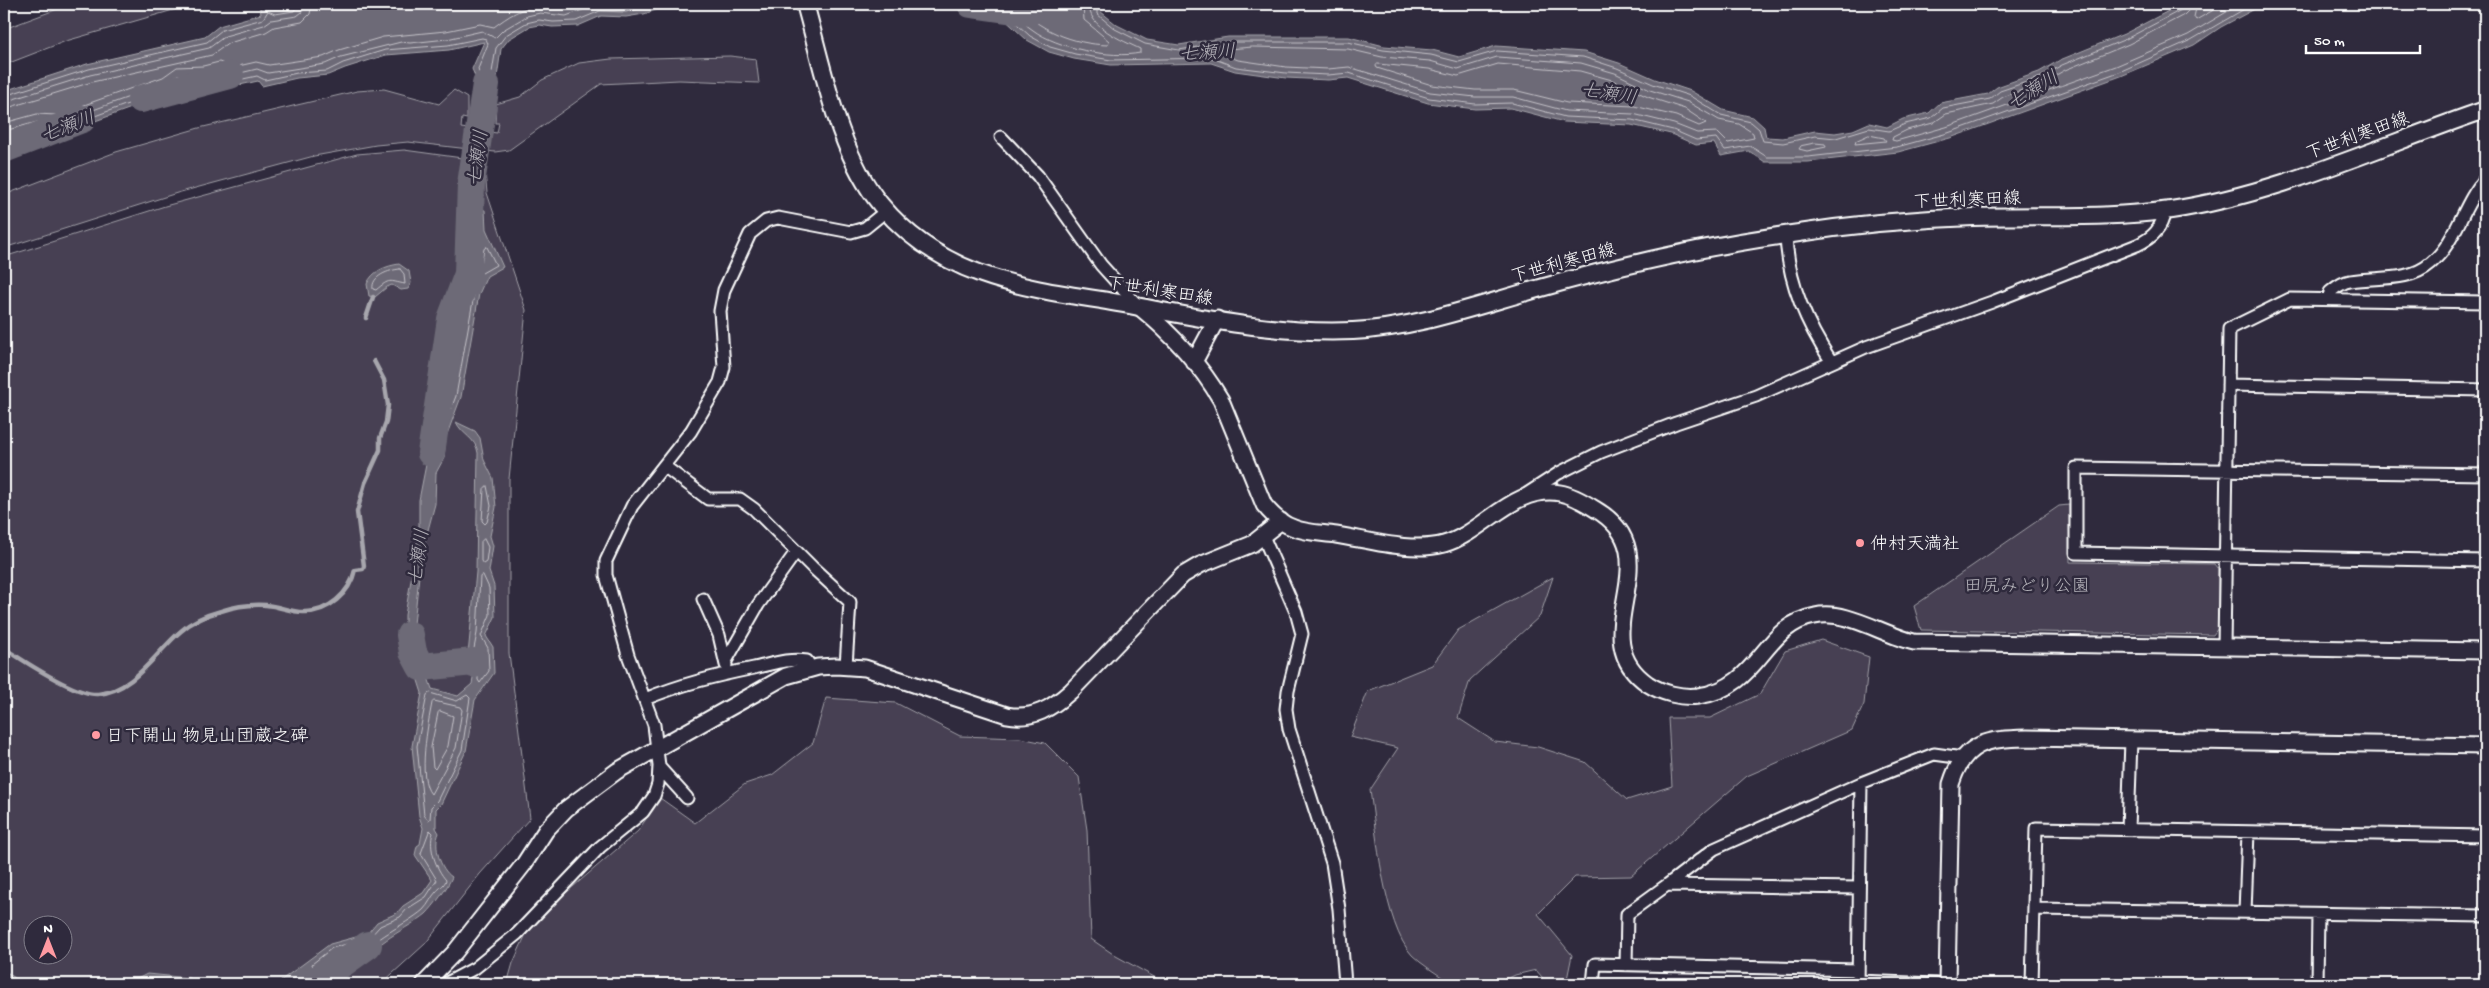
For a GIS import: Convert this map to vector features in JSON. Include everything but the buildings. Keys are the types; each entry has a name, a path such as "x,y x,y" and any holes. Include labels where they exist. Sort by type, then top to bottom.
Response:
{"main road":[{"name":"下世利寒田線","path":"805,4 829,89 856,167 872,194 886,211 903,228 932,250 994,280 1033,289 1265,328 1356,331 1395,326 1450,315 1631,264 1720,245 1786,234 1944,218 2082,216 2165,211 2246,195 2281,184 2485,110"}],"street":[{"path":"1001,137 1031,168 1101,265 1138,306 1157,322 1194,362 1220,400 1264,505 1281,522 1299,530 1398,544 1434,546 1462,536 1559,473 1601,452 1676,422 1756,396 1832,361 2137,246 2153,236 2162,226 2165,211"},
{"path":"2329,299 2330,292 2348,281 2405,276 2431,264 2448,242 2471,199 2485,179"},
{"path":"445,984 475,968 517,934 600,847 643,812 654,796 658,784 659,767 652,716 628,655 605,567 610,549 632,506 690,431 714,394 723,374 722,296 730,274 753,229 766,221 778,218 856,232 869,226 886,211"},
{"path":"1786,234 1787,260 1791,276 1806,315 1832,361"},
{"path":"2224,647 2229,329 2290,299 2485,302"},
{"path":"1194,362 1216,319"},
{"path":"2228,385 2485,390"},
{"path":"664,466 708,498 735,498 754,509 796,552 850,602 846,666"},
{"path":"2485,474 2076,468 2076,553 2485,561"},
{"path":"1518,500 1540,492 1562,494 1598,511 1616,526 1628,548 1630,563 1620,624 1620,636 1626,656 1630,666 1648,684 1678,696 1705,695 1732,685 1748,673 1785,628 1806,618 1822,614 1846,617 1897,638 1914,642 2485,651"},
{"path":"424,984 455,952 524,864 553,821 599,783 656,747 768,685 811,668 846,666 876,671 1007,715 1037,714 1052,707 1071,691 1183,575 1200,565 1252,544 1281,522"},
{"path":"1263,536 1300,626 1301,642 1288,691 1286,709 1289,729 1332,864 1339,908 1345,984"},
{"path":"726,661 758,605 796,552"},
{"path":"703,599 719,635 727,673"},
{"path":"645,699 689,682 727,673 797,660 807,662 811,668"},
{"path":"1947,984 1950,790 1956,770 1963,758 1982,743 1998,739 2485,746"},
{"path":"2128,830 2131,740"},
{"path":"1626,965 1627,914 1714,849 1861,783 1934,754 1963,758"},
{"path":"659,767 687,798"},
{"path":"1858,978 1861,783"},
{"path":"2032,984 2036,828 2485,836"},
{"path":"2245,912 2248,832"},
{"path":"1667,885 1859,888"},
{"path":"2035,908 2485,916"},
{"path":"2317,984 2318,914"},
{"path":"1593,984 1595,964 1936,984"}],"green space":[{"path":"194,4 66,41 4,65 4,29 63,7"},
{"path":"730,56 756,59 759,83 679,80 601,84 509,150 495,152 408,142 376,145 314,156 177,193 4,248 4,195 116,152 199,128 357,91 384,89 439,104 454,90 467,98 467,119 462,118 461,128 497,133 499,123 495,123 496,104 520,97 542,80 579,63 611,59"},
{"path":"404,150 484,161 487,193 526,310 509,479 509,653 530,818 480,874 425,944 381,984 4,984 4,257 165,206 357,154"},
{"name":"田尻みどり公園","path":"2069,505 2070,562 2214,564 2218,569 2218,628 2213,635 1921,630 1914,606 2059,506"},
{"path":"1553,577 1540,616 1470,680 1458,718 1495,742 1538,747 1585,762 1627,800 1672,786 1668,718 1710,718 1760,694 1785,651 1821,640 1869,657 1864,704 1852,730 1747,776 1631,876 1575,877 1538,914 1572,955 1566,984 1548,984 1536,970 1515,975 1497,984 1443,984 1446,980 1416,959 1402,941 1394,922 1383,877 1370,790 1398,748 1350,737 1368,691 1432,665 1458,630"},
{"path":"826,698 896,703 960,736 1020,738 1045,743 1079,777 1087,830 1091,939 1116,956 1167,984 507,984 513,963 531,923 638,831 660,798 695,823 745,784 772,775 813,743"}],"water":[{"path":"259,4 273,4 274,9 301,4 673,4 644,14 626,17 601,16 578,26 552,27 540,25 529,27 509,39 501,49 491,121 470,119 475,76 472,69 484,42 449,50 386,55 328,75 297,78 262,86 258,81 226,88 221,80 206,85 180,86 176,92 59,134 39,133 4,144 4,91 87,64 205,37 219,26 261,14"},
{"path":"988,4 1102,4 1100,11 1117,25 1147,40 1179,45 1228,37 1349,37 1384,46 1432,50 1459,57 1496,46 1584,52 1619,63 1655,79 1691,91 1723,110 1753,117 1764,127 1766,137 1783,138 1815,131 1835,133 1853,130 1869,123 1887,127 1903,119 1929,113 1940,103 1988,94 1997,87 2039,72 2060,60 2124,34 2182,4 2264,4 2221,27 2194,45 2121,76 1950,138 1898,152 1808,162 1765,162 1749,151 1721,156 1714,143 1696,145 1671,134 1631,125 1564,122 1511,108 1475,109 1428,103 1348,78 1328,80 1286,78 1235,71 1211,63 1111,65 1074,59 1049,52 1027,40"},
{"path":"467,175 483,178 479,209 485,210 486,229 503,267 487,276 479,294 461,397 446,437 444,458 436,473 435,504 421,556 413,634 432,689 458,696 472,684 474,671 470,665 441,665 427,659 468,655 476,572 478,453 475,444 456,422 475,431 480,438 484,460 493,478 496,507 490,536 493,546 489,571 494,586 495,617 486,636 493,647 494,673 475,700 466,751 441,804 436,809 436,828 439,833 437,851 444,869 452,877 426,914 382,943 368,957 364,964 346,968 331,966 311,975 299,984 276,984 330,944 367,934 377,922 397,913 403,906 423,893 432,880 415,855 417,846 420,844 423,828 419,816 412,746 422,693 405,640 405,615 419,533 419,500 446,363 454,347 449,321 454,308 473,278 478,257 479,247 476,225 468,206 463,205"},
{"path":"399,264 409,271 411,283 408,289 401,290 392,285 375,297 369,296 367,284 369,279 376,272 384,268"},
{"path":"4,970 23,984 4,984"},
{"path":"147,974 189,978 200,984 127,984"}],"waterway":[{"name":"七瀬川","path":"971,4 1029,12"},
{"name":"七瀬川","path":"141,99 230,75"},
{"name":"七瀬川","path":"431,453 451,319 468,274 471,184 486,84"},
{"name":"七瀬川","path":"4,149 82,119"},
{"path":"366,318 373,297"},
{"path":"4,648 64,683 89,693 98,694 123,686 133,679 181,631 205,616 232,608 255,605 271,606 298,612 312,611 321,609 336,600 343,594 355,570 363,569 364,566 357,512 365,483 380,450 380,438 386,422 388,405 384,380 374,361"},
{"name":"七瀬川","path":"410,635 413,652 421,667 474,662 474,664"},
{"name":"七瀬川","path":"306,984 326,975 368,945"}],"place":[{"name":"仲村天満社","path":"1860,543"},
{"name":"日下開山 物見山団蔵之碑","path":"96,735"}]}
